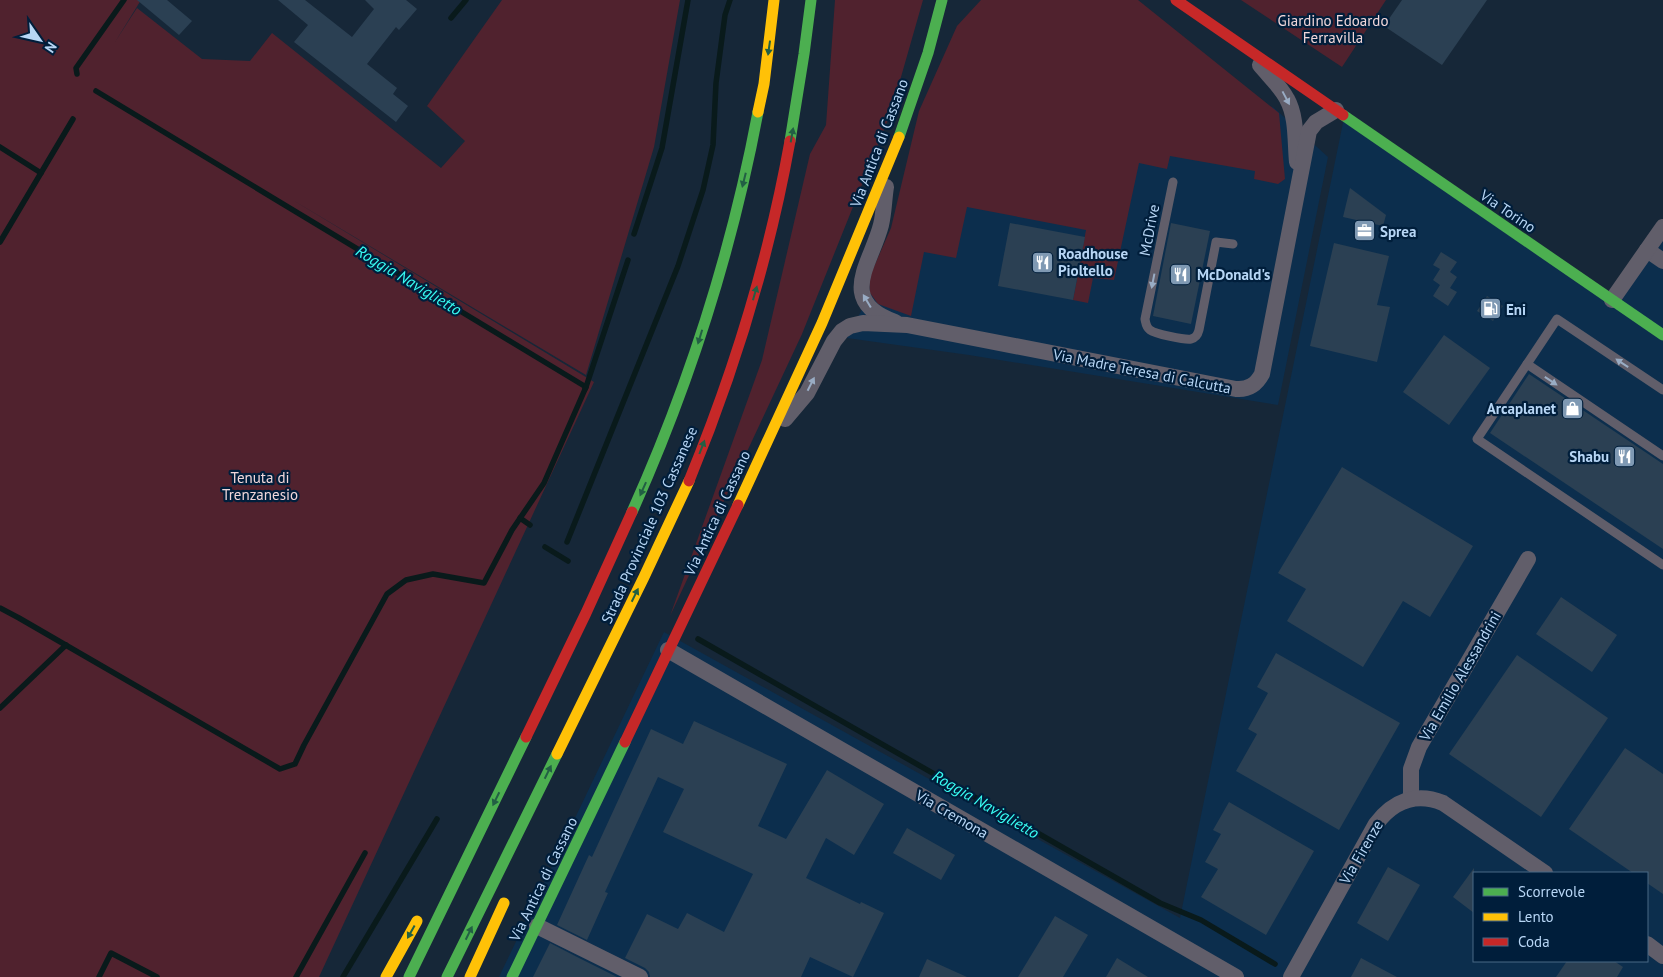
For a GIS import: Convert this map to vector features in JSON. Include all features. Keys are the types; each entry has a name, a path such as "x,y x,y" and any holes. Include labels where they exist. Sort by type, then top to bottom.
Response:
{"main road":[{"name":"Strada Provinciale 103 Cassanese","path":"409,977 586,613 660,449 684,385 708,314 742,190 758,121 774,0"},
{"name":"Strada Provinciale 103 Cassanese","path":"447,977 663,539 721,398 763,264 781,190 799,90 811,0"},
{"name":"Via Antica di Cassano","path":"512,977 538,926 822,323 889,163 928,52 942,0"},
{"name":"Via Torino","path":"1176,0 1663,335"},
{"name":"Via Antica di Cassano","path":"928,52 953,8"},
{"path":"472,821 586,613"},
{"path":"557,780 614,639"},
{"path":"470,977 507,896"},
{"path":"386,977 424,908"}],"street":[{"name":"Via Madre Teresa di Calcutta","path":"1244,47 1283,92 1288,102 1293,116 1299,177"},
{"name":"Via Madre Teresa di Calcutta","path":"770,436 807,393 834,341 842,331 850,326 863,323 907,326 1236,389 1248,388 1258,381 1262,374 1310,128 1316,122 1336,110"},
{"name":"Via Madre Teresa di Calcutta","path":"889,163 881,225 862,276 861,285 864,298 876,312 907,326"},
{"path":"1612,300 1663,227"},
{"path":"1646,250 1663,261"},
{"name":"Via Emilio Alessandrini","path":"1411,799 1411,769 1419,747 1528,560"},
{"name":"Via Cremona","path":"668,650 1236,977"},
{"path":"1411,799 1421,797 1444,803 1544,872"},
{"name":"Via Firenze","path":"1291,977 1376,824 1392,808 1411,799"},
{"path":"538,926 640,977"}],"lane":[{"name":"McDrive","path":"1173,182 1145,319 1148,328 1153,332 1186,339 1196,336 1199,330 1216,242 1233,244"},
{"path":"1663,390 1557,319 1477,439 1663,565"},
{"path":"1527,364 1663,456"}],"shaded area":[{"path":"1273,107 1328,157 1278,405 969,355 847,338 872,290 924,210"},
{"path":"1344,118 1611,300 1663,227 1663,977 499,977 664,632 1180,918"}],"green space":[{"name":"Tenuta di Trenzanesio","path":"0,0 141,0 115,42 137,8 202,59 250,61 272,33 441,168 465,141 427,106 502,0 680,0 654,147 586,375 291,199 594,382 319,977 0,977"},
{"path":"835,0 923,0 891,112 802,334 670,616 762,360 810,154 826,125"},
{"path":"981,0 1138,0 1279,113 1285,179 1278,184 1254,179 1255,171 1170,156 1167,169 1139,163 1114,280 1093,278 1088,303 1073,300 1086,230 967,207 956,258 924,252 911,316 878,304 870,293 869,278 891,228 919,111 957,26"},
{"name":"Giardino Edoardo Ferravilla","path":"1241,0 1386,0 1342,67"}],"building":[{"path":"137,0 167,0 192,21 179,35"},
{"path":"278,0 305,0 352,37 374,9 365,0 406,0 417,9 399,30 396,27 367,64 397,88 393,94 408,106 396,122 294,42 308,25"},
{"path":"1402,0 1487,0 1442,65 1384,26"},
{"path":"1350,188 1386,215 1383,226 1343,217"},
{"name":"Roadhouse Pioltello","path":"1010,223 1085,237 1073,300 998,286"},
{"name":"McDonald's","path":"1171,223 1210,231 1191,324 1153,316"},
{"path":"1334,243 1389,256 1377,305 1390,307 1377,362 1310,346"},
{"path":"1441,252 1457,262 1450,272 1457,277 1450,288 1457,292 1448,306 1433,296 1440,285 1433,280 1440,269 1433,265"},
{"name":"Eni","path":"1487,296 1503,306 1493,321 1477,311"},
{"path":"1444,335 1490,368 1449,425 1403,392"},
{"path":"1529,374 1663,464 1663,549 1490,433"},
{"path":"1342,467 1473,546 1430,617 1403,601 1363,667 1287,621 1306,589 1278,573"},
{"path":"1561,597 1617,635 1592,672 1536,634"},
{"path":"1276,653 1400,723 1339,830 1236,771 1257,734 1248,729 1268,693 1257,687"},
{"path":"1517,655 1608,718 1541,817 1449,754"},
{"path":"694,721 787,764 758,826 786,839 827,770 884,804 854,855 826,838 806,878 860,904 861,902 884,913 853,977 810,957 801,977 650,977 649,972 645,968 625,958 647,914 678,929 687,913 724,932 753,874 663,832 684,789 658,777 605,892 608,893 587,940 557,925 589,855 592,857 651,729 683,744"},
{"path":"1625,748 1663,774 1663,894 1648,884 1648,872 1632,872 1569,829"},
{"path":"1229,802 1314,851 1266,935 1201,897 1218,869 1205,862 1221,834 1213,830"},
{"path":"907,828 955,855 941,880 893,853"},
{"path":"1388,867 1420,885 1388,941 1357,923"},
{"path":"1474,868 1473,912 1453,897"},
{"path":"1055,916 1088,935 1063,977 1018,977"},
{"path":"550,943 579,958 617,977 533,977"},
{"path":"1117,958 1148,977 1106,977"},
{"path":"1361,958 1397,977 1351,977"},
{"path":"927,959 967,977 919,977"},
{"path":"1566,962 1616,962 1623,967 1617,977 1556,977"}],"waterway":[{"path":"77,74 76,68 124,0"},
{"path":"451,18 466,0"},
{"path":"634,234 662,148 688,0"},
{"path":"567,542 678,266 703,190 713,145 716,83 725,15 730,0"},
{"name":"Roggia Naviglietto","path":"96,91 586,387 585,389"},
{"path":"0,242 73,119"},
{"path":"0,147 41,173"},
{"path":"0,608 280,769 295,764 387,594 406,580 433,574 484,583 512,530 544,483 586,387 628,260"},
{"name":"Roggia Naviglietto","path":"520,518 530,525"},
{"name":"Roggia Naviglietto","path":"545,547 568,561"},
{"name":"Roggia Naviglietto","path":"698,639 1160,903 1201,920 1275,964"},
{"path":"0,708 66,645"},
{"path":"343,977 437,819"},
{"path":"296,977 365,853"},
{"path":"99,977 111,953 157,977"}],"traffic: fast":[{"path":"790,141 811,0"},
{"path":"899,137 928,53 942,0"},
{"path":"632,512 672,415 707,316 735,215 758,112"},
{"path":"1343,115 1663,335"},
{"path":"409,977 526,737"},
{"path":"512,977 625,742"},
{"path":"447,977 557,754"}],"traffic: slow":[{"path":"758,112 764,84 774,0"},
{"path":"738,505 822,323 899,137"},
{"path":"557,754 689,481"},
{"path":"470,977 504,903"},
{"path":"386,977 417,921"}],"traffic: jam":[{"path":"1176,0 1343,115"},
{"path":"689,481 721,398 749,314 772,228 790,141"},
{"path":"625,742 738,505"},
{"path":"526,737 632,512"}],"place":[{"name":"Sprea","path":"1364,231"},
{"name":"Roadhouse Pioltello","path":"1042,262"},
{"name":"McDonald's","path":"1181,274"},
{"name":"Eni","path":"1490,309"},
{"name":"Arcaplanet","path":"1572,408"},
{"name":"Shabu","path":"1625,456"}]}
